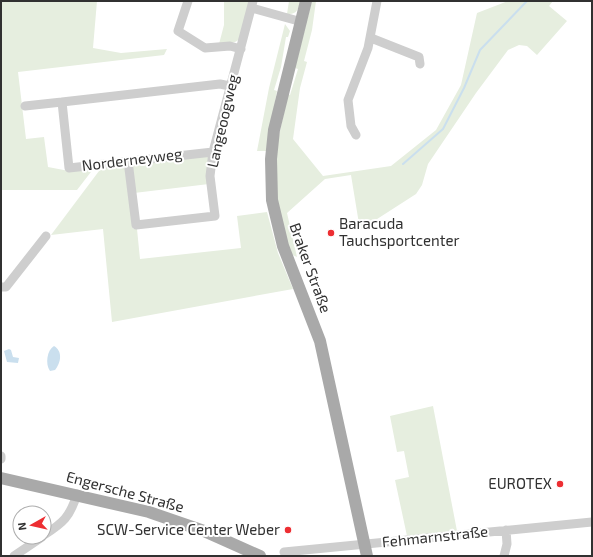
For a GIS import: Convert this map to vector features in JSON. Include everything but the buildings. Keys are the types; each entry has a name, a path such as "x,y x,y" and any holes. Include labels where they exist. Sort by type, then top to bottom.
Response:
{"main road":[{"name":"Braker Straße","path":"306,1 274,130 271,172 272,200 283,246 320,341 365,550"},
{"name":"Engersche Straße","path":"1,478 77,494 164,516 204,531 260,556"}],"street":[{"path":"188,1 178,31 205,48 230,46 241,49"},
{"path":"356,135 351,126 348,100 371,38 377,1"},
{"name":"Langeoogweg","path":"128,161 134,221 136,224 141,225 215,216 210,176 213,152 252,5 302,22"},
{"path":"371,38 419,57 420,64"},
{"path":"25,106 220,84 230,86"},
{"name":"Norderneyweg","path":"62,102 70,168 213,152"},
{"path":"1,287 6,287 46,236"},
{"path":"52,530 62,524 67,517 72,509 77,494"},
{"name":"Fehmarnstraße","path":"365,550 506,530 592,522"},
{"name":"Fehmarnstraße","path":"504,556 507,544 506,530"},
{"path":"14,556 30,545"},
{"path":"284,552 365,550"}],"green space":[{"path":"1,1 97,1 93,48 121,53 167,49 164,55 18,72 26,139 44,137 48,167 69,171 94,168 77,190 1,190"},
{"path":"224,1 249,1 240,39 235,42 219,44 224,25"},
{"path":"289,1 301,1 298,9 293,14 287,14"},
{"path":"312,1 316,1 312,30 304,61 307,62 300,88 293,139 323,176 391,166 436,130 461,85 477,13 508,1 553,1 549,6 567,21 537,55 527,46 519,45 508,50 476,93 428,164 422,185 416,194 360,230 351,175 325,179 287,213 297,257 290,254 276,196 277,145 288,94 290,95 298,69 295,68"},
{"path":"285,24 290,31 288,37 286,37 281,67 274,90 277,91 266,151 257,151 269,88"},
{"path":"206,154 209,158 209,184 134,193 132,167 134,164"},
{"path":"120,165 125,169 133,229 137,229 140,259 241,248 237,216 267,212 278,253 293,289 112,322 103,229 51,235 102,167"},
{"path":"433,406 457,531 407,536 395,480 409,477 404,451 397,452 390,416"}],"water":[{"path":"54,346 59,351 60,361 55,370 50,371 48,368 48,354"},
{"path":"9,349 11,350 13,357 19,358 18,363 7,362 4,351"}],"waterway":[{"path":"403,164 443,129 464,88 480,50 527,1"}],"place":[{"name":"Baracuda Tauchsportcenter","path":"331,233"},
{"name":"EUROTEX","path":"560,484"},
{"name":"SCW-Service Center Weber","path":"288,530"}]}
